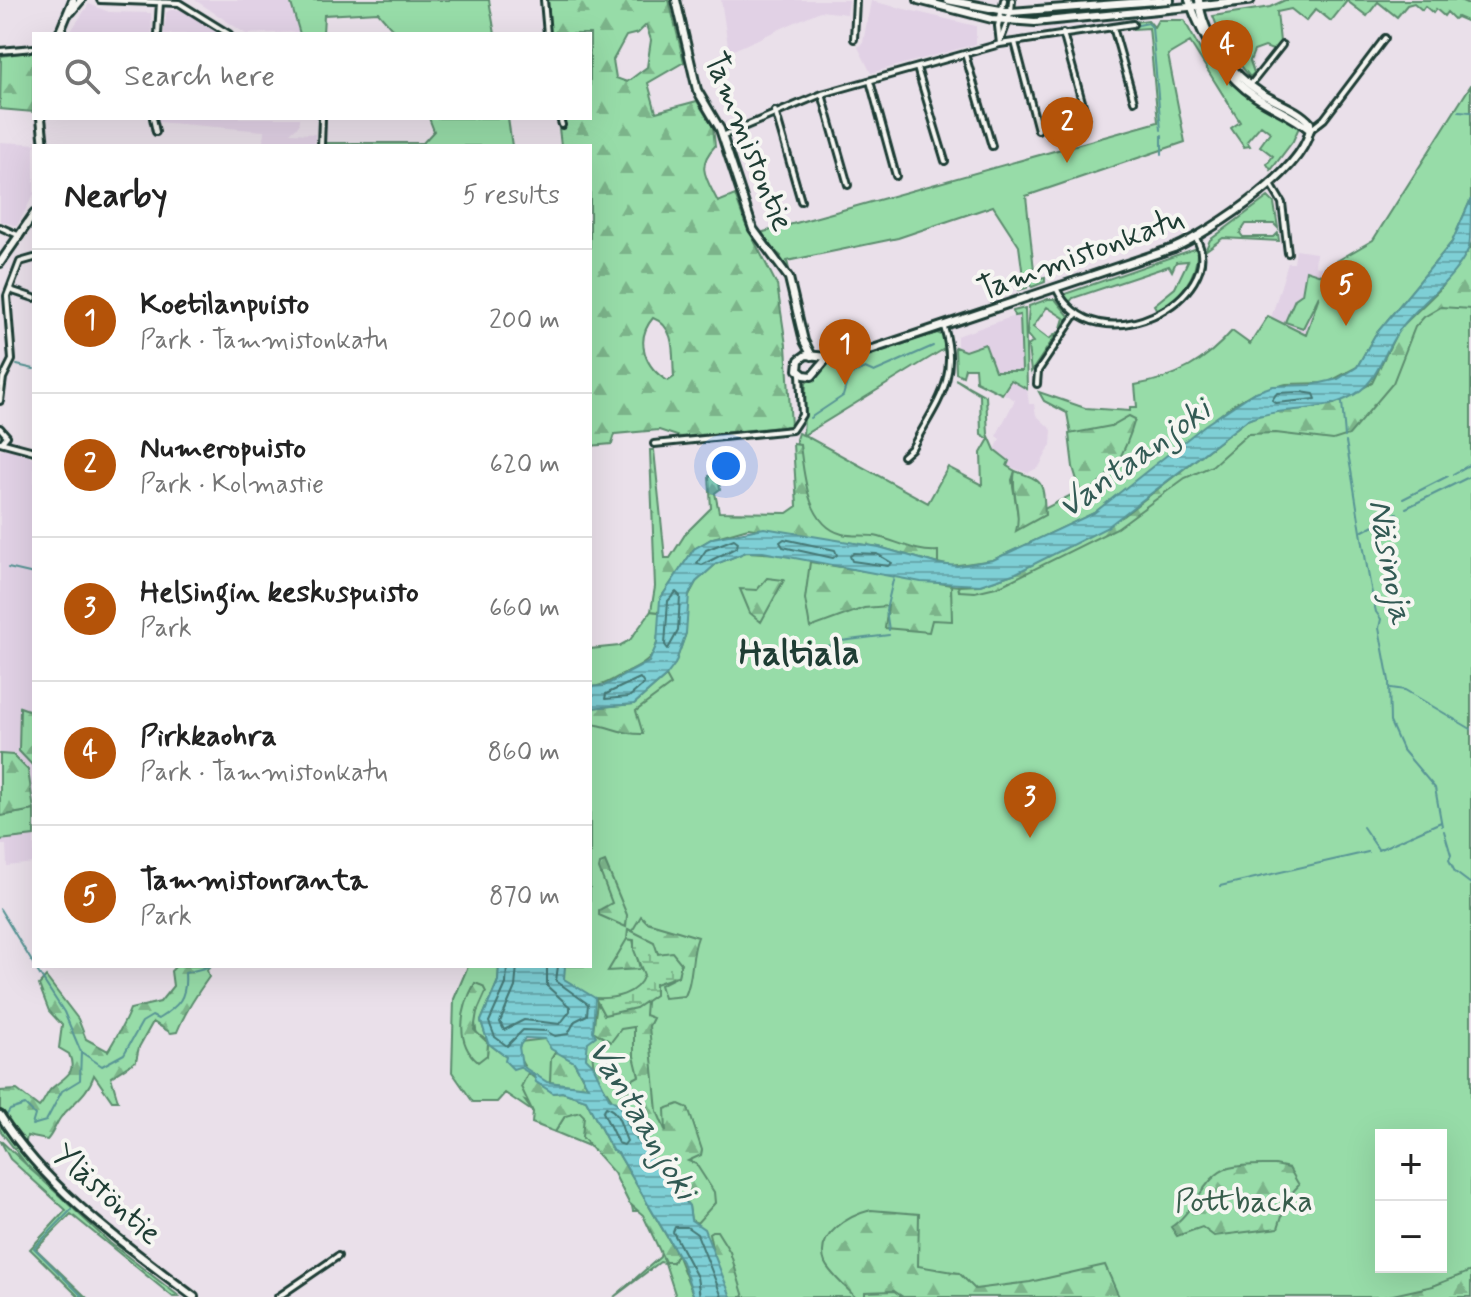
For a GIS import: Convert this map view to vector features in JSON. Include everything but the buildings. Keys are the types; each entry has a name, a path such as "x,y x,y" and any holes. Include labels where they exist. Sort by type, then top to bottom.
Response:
{"main road":[{"path":"1194,3 1250,0"}],"street":[{"path":"60,32 73,0"},
{"path":"68,15 81,0"},
{"path":"544,0 547,32"},
{"name":"Tammistontie","path":"676,0 697,90 722,136 753,229 789,278 804,341 813,356"},
{"path":"854,39 856,0"},
{"path":"918,0 1002,17 1050,21 1194,3 1221,51 1248,87 1305,118 1310,130 1324,119 1385,38"},
{"path":"947,0 1002,17 1011,12 1170,0"},
{"path":"1000,42 1004,0"},
{"path":"1011,12 1012,0"},
{"path":"104,1 160,2 192,7 226,32"},
{"path":"158,32 160,2"},
{"path":"722,136 775,111 822,94 1000,42 1133,24"},
{"path":"1113,27 1134,101"},
{"path":"1063,33 1086,116"},
{"path":"1015,42 1038,130"},
{"path":"1248,87 1282,45"},
{"path":"0,51 32,48"},
{"path":"965,54 992,146"},
{"path":"917,68 945,161"},
{"path":"870,81 896,176"},
{"path":"822,94 848,185"},
{"path":"775,111 801,201"},
{"path":"41,120 44,144"},
{"path":"153,120 156,132"},
{"path":"321,144 322,120"},
{"path":"561,120 562,125"},
{"name":"Tammistonkatu","path":"813,356 864,352 1196,238 1223,223 1270,183 1307,139 1310,130"},
{"path":"1270,183 1279,193 1282,203 1288,253"},
{"path":"0,263 32,217"},
{"path":"0,227 20,236"},
{"path":"1056,288 1077,313 1114,325 1138,323 1177,301 1192,282 1200,253 1196,238"},
{"path":"0,401 2,372 12,360 9,290 20,262 32,259"},
{"path":"9,290 32,297"},
{"path":"1037,384 1041,367 1077,313"},
{"path":"903,456 912,448 948,381 952,358 944,327"},
{"name":"Tammistontie","path":"800,358 804,341"},
{"path":"654,444 792,430 802,415 797,366 800,358 813,356 819,366"},
{"path":"801,387 828,357"},
{"path":"800,373 810,376"},
{"path":"0,429 32,450"},
{"path":"1,442 7,436"},
{"path":"1,442 19,444"},
{"name":"Ylästöntie","path":"0,1115 9,1129 74,1200 194,1297"},
{"path":"278,1297 338,1256"}],"shaded area":[{"path":"195,0 290,0 301,32 243,32"},
{"path":"721,0 849,0 847,14 820,11 729,52"},
{"path":"871,1 976,26 976,44 871,73 858,47 863,42"},
{"path":"89,4 109,12 151,13 152,32 70,32"},
{"path":"186,10 220,32 164,32 166,13"},
{"path":"299,120 299,125 290,133 315,134 315,144 263,144 264,131 157,122"},
{"path":"0,142 38,144 32,144 32,198 17,226 0,221"},
{"path":"1296,250 1316,253 1315,266 1325,268 1306,335 1271,318 1288,263 1294,263"},
{"path":"1020,314 1022,371 995,371 957,354 957,336"},
{"path":"1011,380 1027,389 1029,404 1034,404 1036,415 1052,430 1051,445 1039,467 1028,473 1007,466 1006,457 995,450 1000,439 996,436 1015,400 1004,394"},
{"path":"8,448 32,457 32,863 7,866 6,845 0,845 0,449"}],"green space":[{"path":"290,0 489,0 495,32 395,32 378,12 324,15 323,32 299,32"},
{"path":"548,0 669,0 684,62 648,83 656,112 697,101 713,127 715,146 704,167 707,180 718,202 735,195 745,223 777,285 786,345 791,426 680,437 659,430 615,434 612,444 592,446 592,144 561,144 559,128 565,127 564,120 592,120 592,32 550,32","holes":["646,25 651,40 647,67 627,82 616,78 613,60 626,36 638,33","653,318 661,322 672,343 674,377 668,381 653,369 643,344 647,326"]},
{"path":"1285,0 1460,0 1471,5 1471,23 1457,17 1454,19 1447,12 1444,16 1436,9 1433,13 1425,6 1422,10 1414,3 1407,5 1397,17 1378,2 1367,16 1347,1 1331,21 1316,9 1306,21 1291,9 1277,12 1280,42 1275,51 1265,47 1254,51 1250,61 1254,73 1250,77 1225,46 1213,16 1270,7"},
{"path":"1148,20 1154,27 1158,20 1184,20 1202,53 1209,51 1239,87 1300,125 1293,141 1271,170 1267,164 1273,156 1260,146 1270,132 1261,125 1247,141 1250,146 1244,147 1231,128 1240,122 1190,42 1168,55 1185,142 1026,196 1035,279 1045,277 1045,282 1032,287 1028,283 1027,288 1019,290 1017,286 1024,284 1019,246 993,206 898,238 787,261 795,295 779,261 781,256 764,242 749,213 760,233 1158,122 1149,28 1133,29 1134,22"},
{"path":"32,51 32,112 0,109 1,56"},
{"path":"1471,85 1471,199 1452,242 1375,335 1357,367 1327,383 1286,384 1253,393 1234,404 1094,513 993,560 951,566 856,545 807,518 796,439 798,433 803,435 806,383 831,360 859,357 937,333 944,336 948,347 948,372 944,349 804,435 928,503 948,467 982,485 981,453 989,439 981,434 980,395 955,379 986,396 988,434 995,450 1009,461 1007,466 1015,471 1012,480 1019,522 1081,490 1067,413 1044,401 1039,392 1085,408 1130,411 1130,407 1137,407 1135,385 1164,378 1189,367 1211,352 1232,331 1250,344 1268,316 1306,335 1319,296 1303,328 1285,322 1295,299 1302,294 1306,270 1324,276 1325,268 1373,240"},
{"path":"430,120 508,120 512,144 327,144 423,143 434,131"},
{"path":"1268,197 1274,203 1278,228 1274,224 1246,224 1240,233 1243,237 1274,237 1278,233 1279,241 1223,238 1205,251 1210,240"},
{"path":"1471,245 1471,1297 712,1297 625,1140 541,968 592,968 592,694 675,664 686,633 686,601 696,582 716,564 746,552 780,554 921,582 969,587 1123,516 1247,420 1320,408 1427,303 1458,267"},
{"path":"1471,245 1471,309 1441,307 1424,317 1415,327 1393,383 1349,435 1333,440 1276,433 1248,434 1212,466 1185,478 1117,528 1000,586 975,592 959,591 958,586 980,585 1016,573 1123,516 1247,420 1264,413 1334,404 1372,383 1398,330 1439,290"},
{"path":"1197,248 1191,277 1174,299 1158,312 1154,305 1175,288 1188,261 1176,262 1172,271 1169,266 1073,298 1069,303 1062,295"},
{"path":"1055,299 1069,316 1061,328 1064,318 1047,307 1033,327 1049,339 1058,332 1031,372 1028,346 1033,342 1027,335 1029,306"},
{"path":"1025,308 1027,389 1011,380 1002,394 976,381 975,368 965,368 963,376 956,373 955,347 965,351 985,344 995,371 1022,371 1020,315 1014,316 1013,311"},
{"path":"1129,416 1135,419 1116,464 1102,481 1082,497 1073,467 1069,434 1111,426"},
{"path":"793,444 800,445 814,510 830,529 842,534 874,536 916,549 938,551 938,564 879,547 748,528 713,538 694,549 660,599 660,612 651,611 655,587 650,450 654,450 665,558 670,558 686,533 711,508 709,476 718,475 720,489 715,493 719,512 787,513 797,506"},
{"path":"1015,471 1032,477 1040,484 1045,515 1016,531 1018,516"},
{"path":"810,562 951,585 952,621 932,620 929,632 885,628 888,606 864,608 810,628 805,599"},
{"path":"767,578 784,580 761,622 750,613 740,589 757,590"},
{"path":"651,611 660,612 658,638 649,659 609,682 592,687 592,649 619,646 630,640"},
{"path":"666,676 671,685 636,711 643,734 592,724 592,708 634,704"},
{"path":"20,707 32,711 32,765 19,751"},
{"path":"0,754 13,755 28,770 32,810 0,816"},
{"path":"32,810 32,836 0,840 0,816"},
{"path":"605,862 627,915 626,927 599,915 599,910 612,903 599,869 600,864"},
{"path":"641,916 647,922 698,937 685,996 664,998 660,985 678,976 679,969 631,933"},
{"path":"628,929 654,942 658,954 672,952 681,963 678,976 655,984 655,995 636,1008 604,1015 595,998 624,994 636,987 644,975 634,950 634,940 627,939"},
{"path":"627,939 633,940 640,969 608,971"},
{"path":"174,968 209,968 209,977 177,1032 171,1033 153,1022 139,1047 136,1061 111,1077 118,1101 112,1101 94,1075 47,1140 27,1136 26,1142 0,1109 0,1091 17,1090 39,1107 72,1067 69,1054 59,1048 62,1025 49,1011 39,985 46,977 78,1019 86,1039 108,1051 130,1009 160,1002 173,986 171,971"},
{"path":"467,968 499,968 498,981 481,1021 487,1039 477,1036 475,1023 469,1029 487,1055 488,1043 519,1067 526,1069 518,1056 520,1042 545,1039 556,1051 554,1055 573,1063 673,1262 677,1254 694,1297 676,1297 665,1263 660,1262 614,1297 660,1257 661,1251 644,1211 633,1211 621,1180 583,1137 591,1147 555,1132 565,1116 525,1101 533,1112 505,1093 497,1102 473,1102 452,1072 454,999"},
{"path":"475,983 483,986 486,992 477,1012 474,1030 488,1043 487,1055 478,1062 465,1045 462,1024 466,1003"},
{"path":"646,1002 645,1015 653,1018 649,1026 657,1111 666,1132 665,1109 679,1104 688,1108 702,1150 701,1155 688,1161 696,1164 714,1192 715,1203 697,1223 691,1220 689,1206 632,1134 597,1076 593,1063 593,1052 599,1041 622,1078 628,1082 639,1076 634,1056 634,1027 621,1029 611,1042 593,1031 597,1003 604,1014"},
{"path":"556,1051 574,1062 588,1088 550,1082 551,1059"},
{"path":"528,1073 553,1093 562,1092 586,1100 612,1150 618,1153 677,1254 673,1262 665,1262 643,1215 629,1203 614,1173 582,1137 584,1116 580,1112 565,1116 555,1132 532,1123 533,1112 521,1087"},
{"path":"2,1124 42,1173 88,1218 189,1297 119,1247 29,1168 0,1130"},
{"path":"0,1140 110,1243 180,1297 173,1297 71,1214 36,1249 86,1297 79,1297 30,1249 66,1210 10,1159"},
{"name":"Pottbacka","path":"1275,1165 1289,1168 1299,1185 1288,1197 1278,1228 1214,1236 1202,1227 1177,1236 1171,1227 1221,1172 1240,1166"},
{"path":"871,1210 919,1214 918,1266 959,1273 975,1289 1030,1282 1105,1265 1119,1297 903,1297 894,1291 865,1292 865,1297 855,1297 827,1267 823,1253 829,1235 836,1228 854,1216"},
{"path":"717,1231 730,1252 744,1297 731,1297 715,1263 709,1233"},
{"path":"1471,1271 1471,1297 1384,1297 1433,1286"}],"water":[{"path":"1471,199 1469,248 1462,260 1406,321 1373,378 1348,398 1323,406 1247,420 1106,528 1016,573 980,585 921,582 763,552 746,552 716,564 696,582 689,594 686,633 675,664 666,676 634,704 592,708 592,687 604,686 649,662 657,644 660,599 694,549 713,538 764,528 879,547 938,564 957,566 993,560 1094,513 1205,425 1253,393 1273,386 1312,385 1338,379 1357,367 1375,335 1452,242"},
{"path":"499,968 565,968 564,979 595,998 593,1031 596,1036 588,1042 586,1058 593,1065 609,1098 620,1105 632,1134 689,1206 691,1220 704,1229 731,1297 694,1297 682,1262 618,1153 612,1150 586,1100 562,1092 553,1093 519,1067 513,1069 505,1061 506,1057 488,1043 481,1021 498,981","holes":["525,1038 545,1039 551,1049 574,1062 588,1087 547,1082 522,1066 519,1047"]}],"waterway":[{"path":"1134,26 1148,23 1152,27 1161,130"},
{"path":"1459,111 1471,112"},
{"path":"1162,135 1162,154"},
{"path":"810,418 843,396 849,375 865,368 874,372 933,346"},
{"path":"17,365 32,369"},
{"name":"Näsinoja","path":"1342,402 1345,437"},
{"name":"Näsinoja","path":"1346,442 1371,591 1381,619 1379,628 1389,681 1390,722 1402,749 1435,788 1442,826"},
{"path":"1453,474 1471,464"},
{"path":"1403,499 1448,476"},
{"path":"1406,508 1471,476"},
{"path":"1363,531 1397,513"},
{"path":"8,568 32,574"},
{"path":"889,630 886,610 894,576"},
{"path":"819,650 841,641 889,635"},
{"path":"802,660 816,652"},
{"name":"Näsinoja","path":"1391,688 1405,690 1471,729"},
{"path":"1378,850 1441,822"},
{"path":"1363,827 1378,849"},
{"name":"Näsinoja","path":"1444,831 1451,855 1449,860 1455,872 1471,884"},
{"path":"1220,886 1368,852"},
{"path":"0,909 32,962"},
{"path":"35,968 64,1012 81,1052"},
{"path":"6,1116 10,1110 25,1105 35,1115 32,1125 46,1121 62,1091 80,1080 81,1052 102,1066 124,1054 142,1022 152,1016 158,1019 180,1000 185,989 185,973 204,968"},
{"path":"71,1210 34,1248 83,1297"}],"place":[{"name":"Pirkkaohra","path":"1227,86"},
{"name":"Numeropuisto","path":"1067,163"},
{"name":"Tammistonranta","path":"1346,326"},
{"name":"Koetilanpuisto","path":"845,385"},
{"name":"Helsingin keskuspuisto","path":"1030,838"}],"district":[{"name":"Haltiala","path":"799,651"}],"water label":[{"name":"Vantaanjoki","path":"1133,457"},
{"name":"Vantaanjoki","path":"644,1119"}]}
